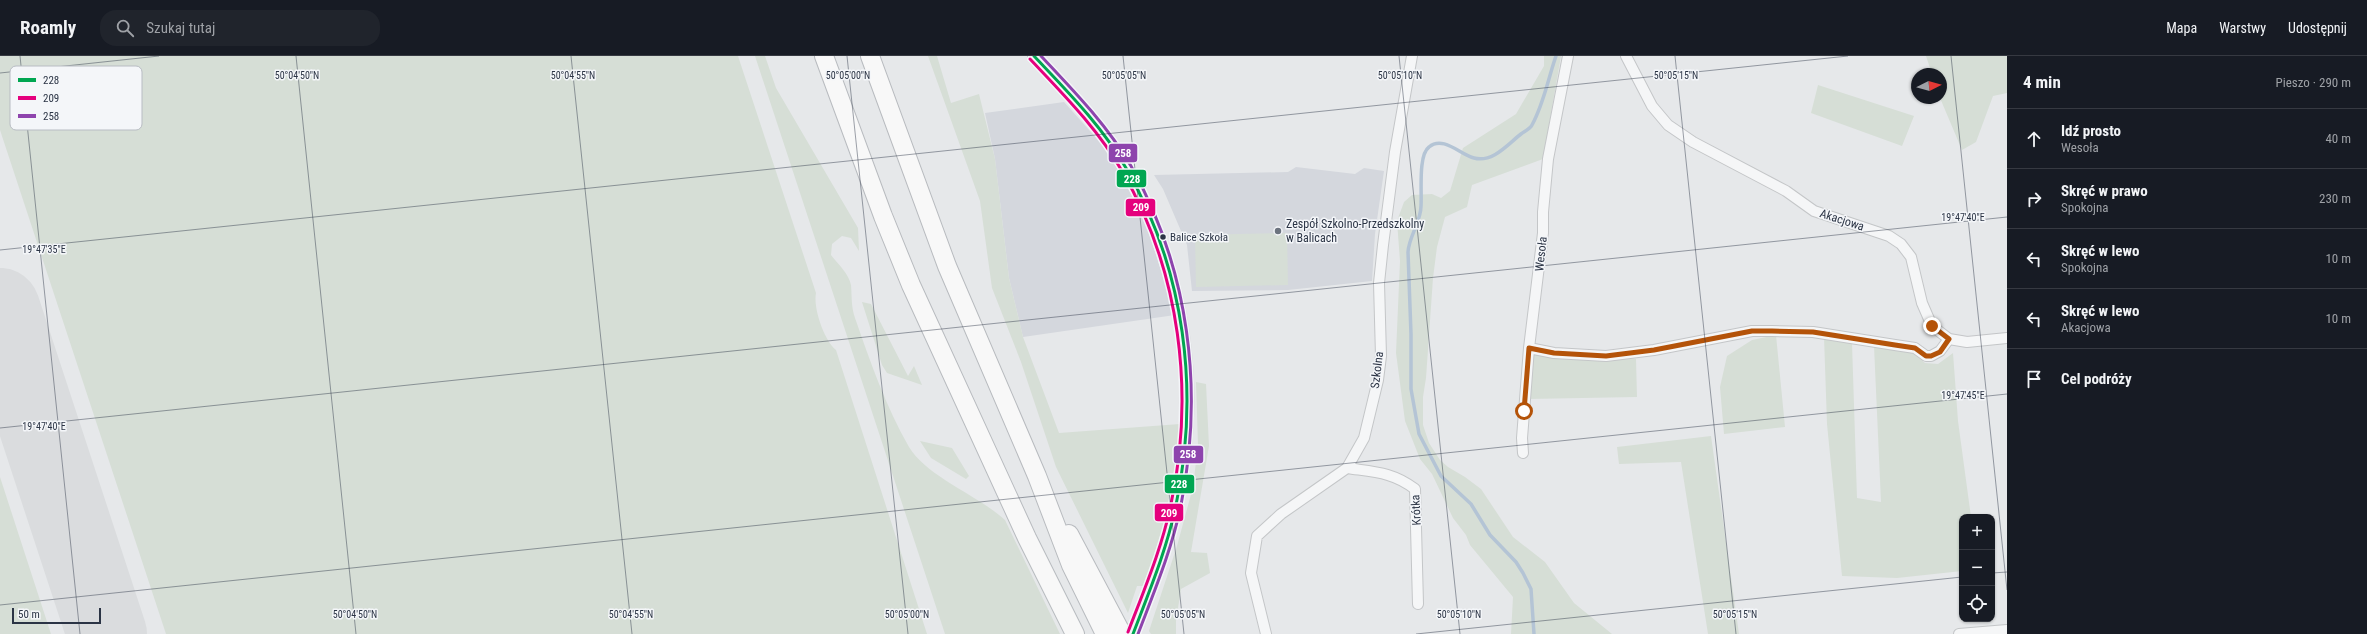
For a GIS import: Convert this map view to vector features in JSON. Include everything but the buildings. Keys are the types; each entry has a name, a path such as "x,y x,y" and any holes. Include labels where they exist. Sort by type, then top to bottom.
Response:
{"highway":[{"path":"824,56 883,216 911,285 1027,538 1075,634"},
{"path":"870,56 947,266 1037,476 1071,565 1105,634"},
{"path":"1037,476 1122,634"}],"street":[{"path":"1034,56 1091,119 1126,168 1160,237 1176,295 1186,378 1184,448 1173,518 1144,606 1133,634"},
{"name":"Szkolna","path":"1266,634 1251,573 1257,536 1281,514 1347,468 1364,438 1378,380 1380,356 1379,283 1395,152 1412,56"},
{"name":"Wesoła","path":"1523,453 1522,438 1529,348 1544,233 1542,212 1548,159 1568,56"},
{"name":"Akacjowa","path":"1626,56 1652,106 1668,125 1693,142 1786,191 1814,211 1889,236 1901,244 1911,257 1922,303 1932,326 1949,339 1967,342 2007,338"},
{"path":"1529,348 1554,353 1606,356 1654,350 1752,331 1772,331 1813,332 1915,348 1926,356 1931,356 1940,352 1949,339"},
{"name":"Krótka","path":"1347,468 1387,474 1400,478 1414,488 1418,604"},
{"path":"1960,634 2007,630"}],"shaded area":[{"path":"0,56 738,56 816,293 816,307 820,323 827,339 836,350 927,634 166,634 0,130"},
{"path":"755,56 765,56 776,88 858,228 859,251 851,238 842,236 832,244 831,255 846,273 850,281 852,305 855,318 879,384 901,432 909,447 928,467 940,477 994,511 1005,520 1060,634 945,634"},
{"path":"928,56 937,56 951,103 979,94 995,159 1009,278 1023,337 1059,433 1180,424 1178,469 1167,515 1144,586 1137,586 1128,613 1056,467 1021,362 992,288 980,201"},
{"path":"1544,56 1561,56 1543,159 1472,185 1467,207 1445,217 1437,247 1433,278 1426,378 1423,397 1423,425 1429,443 1440,460 1481,489 1513,537 1545,562 1574,603 1612,634 1511,634 1513,597 1470,545 1466,535 1453,518 1432,474 1420,459 1405,421 1396,353 1400,261 1397,221 1404,202 1412,195 1432,194 1441,198 1450,191 1463,148 1516,114 1544,66"},
{"path":"1926,56 2007,56 2007,93 1993,96 1976,142 1962,150 1943,104 1947,104 1947,68 1930,68"},
{"path":"1818,85 1914,116 1902,146 1811,113"},
{"path":"1064,102 1107,150 1145,220 1175,315 1023,337 1009,278 995,159 985,113"},
{"name":"Zespół Szkolno-Przedszkolny w Balicach","path":"1296,167 1355,174 1364,168 1384,171 1375,234 1372,281 1288,290 1192,291 1187,245 1163,189 1154,175 1288,172"},
{"path":"1287,233 1288,285 1196,287 1195,235"},
{"path":"862,302 871,304 908,376 914,366 922,385 887,373 882,365"},
{"path":"1776,335 1785,427 1724,434 1720,387 1727,356 1752,340"},
{"path":"1824,337 1852,343 1857,498 1881,502 1874,346 1913,353 1925,363 1938,364 1953,353 1958,421 1971,514 1959,514 1959,571 1897,578 1842,576 1827,424"},
{"path":"1533,354 1597,360 1636,359 1637,397 1528,399"},
{"path":"1196,382 1206,384 1209,446 1191,552 1207,553 1210,573 1181,589 1176,621 1176,634 1151,634 1149,631 1177,546 1193,487 1198,445"},
{"path":"1711,436 1739,634 1708,634 1681,462 1619,464 1617,447"},
{"path":"920,441 952,448 969,476 966,479 931,458"},
{"path":"0,477 51,634 0,634"}],"waterway":[{"path":"1534,634 1531,589 1523,573 1516,562 1490,535 1471,504 1441,476 1419,434 1411,389 1411,334 1408,252 1410,240 1420,212 1422,165 1423,158 1429,147 1434,144 1446,144 1469,156 1481,159 1488,158 1500,152 1532,125 1543,100 1556,56"}],"runway":[{"path":"0,308 107,634"}],"transit line":[{"name":"228","path":"1034,56 1095,123 1126,168 1146,207 1162,248 1174,289 1182,332 1186,375 1187,419 1183,462 1176,505 1168,538 1133,634"},
{"name":"258","path":"1041,56 1100,122 1122,151 1131,166 1151,205 1167,246 1178,288 1186,331 1191,374 1191,418 1188,461 1181,505 1168,554 1138,634"},
{"name":"209","path":"1030,59 1091,126 1122,171 1142,209 1158,249 1169,291 1177,333 1181,376 1182,419 1178,462 1171,504 1163,537 1128,632"}],"place":[{"name":"Zespół Szkolno-Przedszkolny w Balicach","path":"1278,231"},
{"name":"Balice Szkoła","path":"1163,237"}],"route":[{"path":"1524,411 1529,348 1554,353 1606,356 1654,350 1752,331 1772,331 1813,332 1915,348 1926,356 1931,356 1940,352 1949,339 1932,326"}]}
